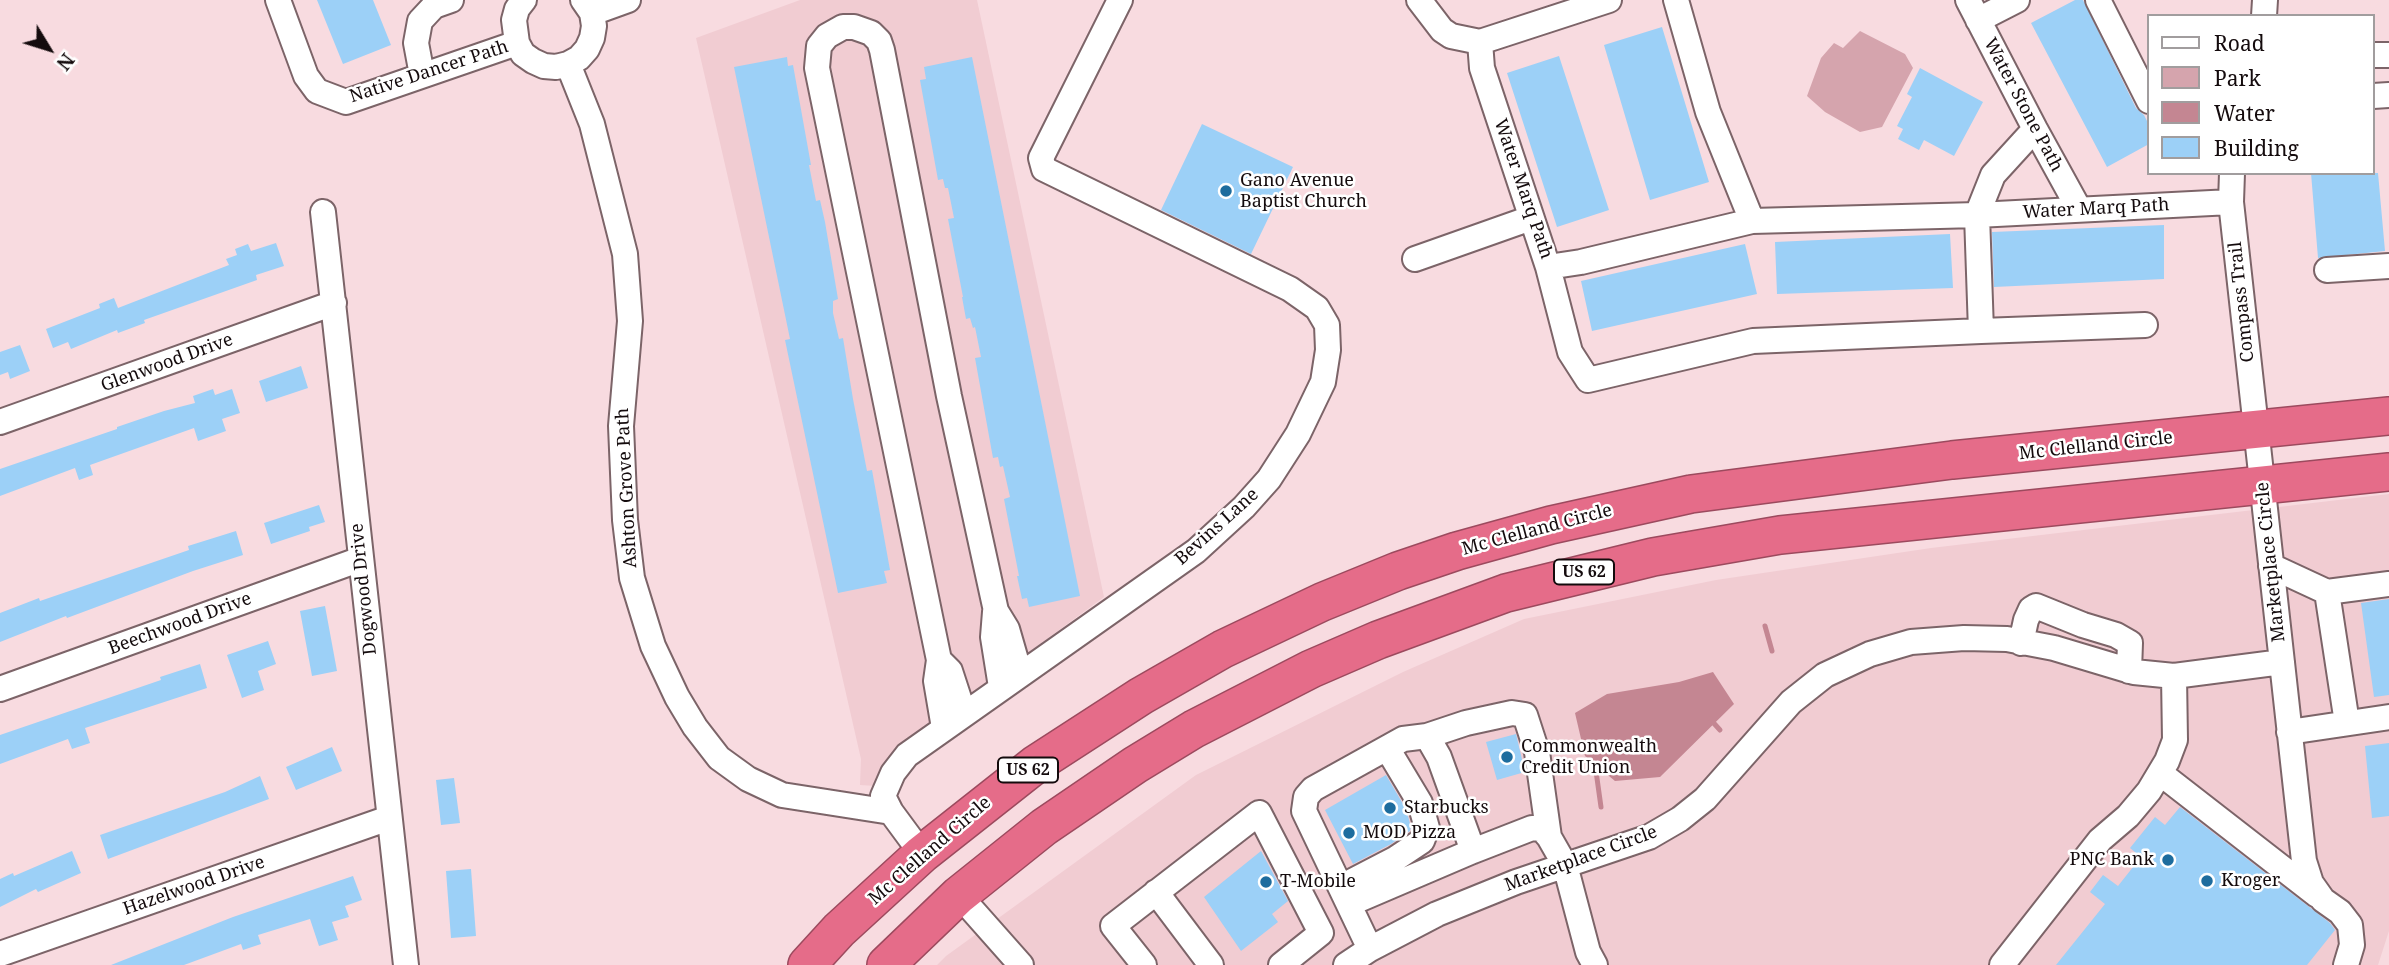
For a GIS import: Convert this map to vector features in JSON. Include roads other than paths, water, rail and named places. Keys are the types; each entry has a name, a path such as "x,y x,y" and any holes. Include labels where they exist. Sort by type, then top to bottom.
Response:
{"highway":[{"name":"Mc Clelland Circle","path":"807,965 839,930 922,854 1036,764 1163,682 1223,649 1299,612 1398,571 1457,551 1564,521 1691,494 1952,460 2389,416"},
{"name":"US 62","path":"886,965 959,895 1044,827 1135,765 1194,729 1311,669 1378,640 1506,593 1653,556 1780,535 2389,472"},
{"path":"922,854 959,895"}],"street":[{"name":"Native Dancer Path","path":"278,0 306,76 317,91 345,102 517,43"},
{"path":"422,75 416,43 419,22 434,6 451,0"},
{"path":"513,3 514,32 523,54 544,66 556,67 579,58 587,49 594,26 588,7 628,0"},
{"name":"Bevins Lane","path":"891,813 883,796 893,773 907,755 1196,551 1244,508 1269,479 1298,434 1323,382 1328,350 1327,325 1317,308 1290,289 1044,169 1041,158 1120,0"},
{"path":"1419,0 1442,30 1465,40 1480,42 1560,7 1609,0"},
{"path":"1676,0 1708,112 1752,221"},
{"path":"1973,10 2017,0"},
{"path":"2098,0 2148,99"},
{"name":"Water Stone Path","path":"1973,10 2079,209"},
{"path":"954,721 953,679 939,660 817,68 820,46 827,36 843,27 854,27 872,33 882,50 949,396 996,611 1007,629 1011,680"},
{"name":"Water Marq Path","path":"1480,42 1482,68 1548,267 1581,262 1752,221 1977,215 2231,202"},
{"name":"Ashton Grove Path","path":"568,64 592,124 625,254 630,321 621,426 625,520 632,578 653,646 677,697 695,727 719,758 748,779 782,795 891,813"},
{"path":"1982,331 1977,215 1993,175 2035,129"},
{"name":"Compass Trail","path":"2232,175 2231,202 2256,430"},
{"name":"Dogwood Drive","path":"323,212 406,965"},
{"path":"1415,259 1531,218"},
{"path":"2327,270 2389,266"},
{"path":"1548,267 1570,352 1588,380 1753,341 2145,325"},
{"name":"Glenwood Drive","path":"0,422 334,303"},
{"name":"Marketplace Circle","path":"1346,965 1370,949 1437,914 1565,865 1650,837 1680,819 1712,792 1791,702 1825,676 1870,654 1911,642 1964,638 2007,639 2053,648 2129,671 2174,676 2281,662 2256,430"},
{"name":"Beechwood Drive","path":"0,689 361,559"},
{"path":"2271,566 2327,592 2389,584"},
{"path":"2327,592 2347,723"},
{"path":"2021,643 2026,620 2031,609 2036,606 2116,635 2130,643 2129,671"},
{"path":"2281,662 2304,861 2311,883 2323,901"},
{"path":"2002,965 2100,840 2128,816 2160,773 2175,740 2174,676"},
{"path":"1370,949 1304,811 1306,797 1313,789 1403,739 1427,736 1466,723 1512,713 1525,715 1540,765 1549,837"},
{"path":"2289,733 2389,717"},
{"path":"1427,736 1439,757 1473,851"},
{"path":"1345,895 1422,841 1427,828 1420,803 1387,748"},
{"path":"2160,773 2340,912 2350,925 2352,945 2346,965"},
{"path":"891,813 922,854"},
{"path":"1144,965 1113,926 1259,813 1321,933 1282,964"},
{"name":"Hazelwood Drive","path":"0,954 389,818"},
{"path":"1345,895 1532,828 1542,829 1565,865 1588,952 1595,965"},
{"path":"1156,892 1212,965"},
{"path":"959,895 1021,965"}],"water":[{"path":"1713,672 1734,704 1660,777 1615,781 1585,756 1575,713 1607,694 1679,682"}],"waterway":[{"path":"1765,626 1772,651"},
{"path":"1710,719 1720,730"},
{"path":"1599,760 1595,764 1601,807"}],"place":[{"name":"Gano Avenue Baptist Church","path":"1226,191"},
{"name":"Commonwealth Credit Union","path":"1507,757"},
{"name":"Starbucks","path":"1390,808"},
{"name":"MOD Pizza","path":"1349,833"},
{"name":"PNC Bank","path":"2168,860"},
{"name":"Kroger","path":"2207,881"},
{"name":"T-Mobile","path":"1266,882"}]}
